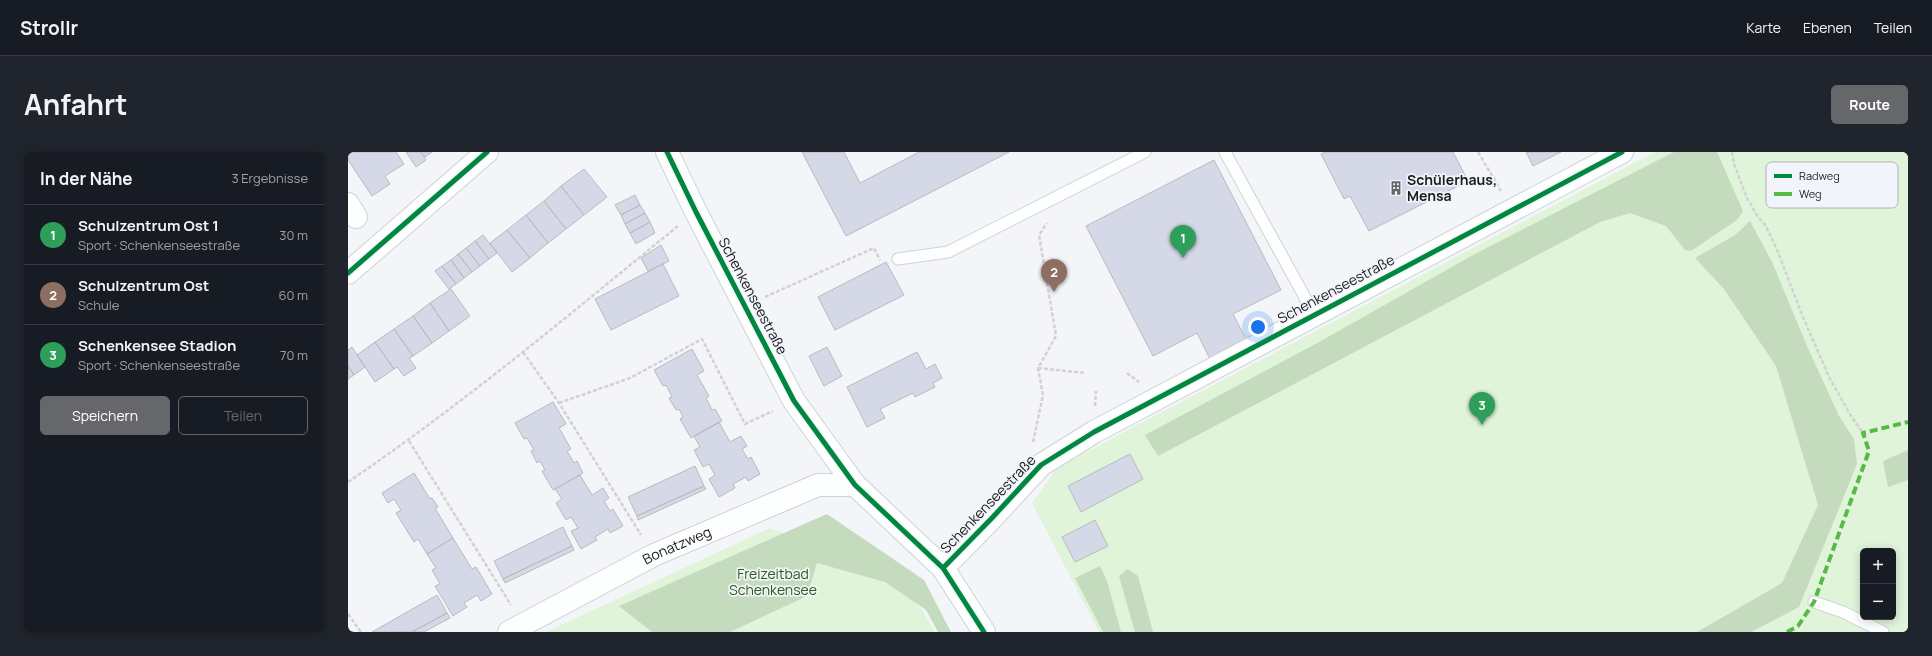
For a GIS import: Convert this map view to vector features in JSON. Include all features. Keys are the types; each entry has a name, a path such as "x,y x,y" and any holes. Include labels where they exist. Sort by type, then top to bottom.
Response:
{"street":[{"path":"348,273 486,152"},
{"name":"Schenkenseestraße","path":"667,152 696,212 794,401 854,485 943,568 984,632"},
{"name":"Schenkenseestraße","path":"943,568 992,519 1040,465 1094,432 1622,152"},
{"name":"Bonatzweg","path":"516,628 654,555 818,485 854,485"}],"lane":[{"path":"898,259 948,252 1067,190 1145,152"},
{"path":"1225,152 1314,314"},
{"path":"1814,602 1843,612 1883,632"}],"path":[{"path":"1478,152 1512,209"},
{"path":"1732,152 1734,164 1746,198 1758,217 1766,226 1830,379 1851,416 1864,433"},
{"path":"1040,465 1032,446 1043,395 1038,368 1056,336 1039,235 1067,190"},
{"path":"348,482 410,440 523,352 696,212"},
{"path":"745,306 874,248"},
{"path":"559,403 630,378 702,339 745,424 794,401"},
{"path":"523,352 559,403 654,555"},
{"path":"1038,368 1085,372"},
{"path":"410,440 516,628"},
{"path":"348,614 361,632"}],"green space":[{"path":"1655,152 1908,152 1908,632 1099,632 1032,503 1058,467"},
{"path":"1674,152 1717,152 1743,211 1737,220 1691,251 1685,250 1666,226 1630,213 1600,222 1158,456 1145,435 1321,341 1473,255"},
{"path":"1750,221 1772,262 1807,346 1839,416 1854,439 1857,464 1799,607 1751,632 1697,632 1782,583 1818,505 1776,366 1724,289 1695,258 1735,235"},
{"path":"1908,450 1908,480 1888,487 1883,461"},
{"path":"827,514 924,580 951,632 938,632 926,610 885,582 817,563 807,596 730,632 652,632 619,606"},
{"name":"Freizeitbad Schenkensee","path":"770,528 886,570 922,610 935,632 546,632"},
{"path":"1100,566 1107,581 1121,632 1103,632 1075,578"},
{"path":"1127,569 1138,576 1153,632 1135,632 1119,576"}],"building":[{"path":"353,152 396,152 404,164 385,176 390,184 372,196 348,160 348,155"},
{"path":"406,152 421,152 426,160 416,167"},
{"path":"421,152 432,152 425,157"},
{"path":"802,152 844,152 860,183 919,152 1009,152 846,236"},
{"name":"Schülerhaus, Mensa","path":"1325,152 1453,152 1468,181 1369,231 1350,196 1344,199 1321,154"},
{"path":"1526,152 1561,152 1533,166"},
{"path":"1214,160 1281,290 1233,314 1247,341 1210,359 1197,333 1153,356 1086,226"},
{"path":"584,169 607,197 584,215 561,186"},
{"path":"561,186 584,215 566,229 544,201"},
{"path":"635,195 640,205 621,215 615,205"},
{"path":"544,201 566,229 548,243 526,215"},
{"path":"640,205 645,213 625,224 621,215"},
{"path":"645,213 650,222 630,233 625,224"},
{"path":"526,215 548,243 530,258 507,230"},
{"path":"650,222 655,233 636,244 630,233"},
{"path":"507,230 530,258 512,272 490,243"},
{"path":"483,235 497,253 489,259 475,241"},
{"path":"475,241 489,259 480,266 466,248"},
{"path":"661,245 669,261 648,271 641,258"},
{"path":"466,248 480,266 472,272 458,254"},
{"path":"458,254 472,272 464,278 451,260"},
{"path":"451,260 464,278 456,284 442,266"},
{"path":"886,262 904,295 835,330 818,297"},
{"path":"663,264 679,296 611,330 595,299"},
{"path":"442,266 456,284 449,289 435,271"},
{"path":"451,289 470,316 449,331 430,303"},
{"path":"430,303 449,331 432,343 413,316"},
{"path":"413,316 432,343 413,356 394,329"},
{"path":"394,329 413,356 409,358 416,368 404,376 397,367 394,369 375,342"},
{"path":"375,342 394,369 375,382 357,355"},
{"path":"352,347 365,367 354,375 348,366 348,350"},
{"path":"827,347 842,376 824,386 809,356"},
{"path":"692,349 704,371 697,375 709,396 706,398 712,410 715,409 722,421 691,438 680,419 683,417 679,409 676,410 669,398 672,397 666,385 663,386 654,370"},
{"path":"917,352 926,369 935,364 942,378 933,383 935,387 915,397 913,393 880,409 885,418 867,427 847,387"},
{"path":"348,366 354,375 348,379"},
{"path":"553,402 566,424 559,428 571,449 567,451 574,463 577,461 583,473 553,490 542,471 545,470 540,461 537,463 531,451 534,450 527,438 524,439 515,423"},
{"path":"719,422 730,442 741,436 747,446 742,449 748,459 751,457 760,474 748,481 746,477 733,484 735,488 719,497 709,479 715,475 709,464 703,467 694,450 700,447 694,436"},
{"path":"1130,454 1143,479 1081,512 1068,486"},
{"path":"695,466 704,486 637,516 628,497"},
{"path":"414,473 430,499 432,498 438,507 435,508 453,538 427,554 418,539 414,542 396,513 401,510 394,499 388,503 382,493"},
{"path":"580,475 592,495 603,488 609,498 604,501 610,511 613,509 623,526 610,533 608,529 595,537 597,540 581,549 571,531 578,528 571,517 566,520 556,503 562,499 555,489"},
{"path":"704,486 706,489 638,520 637,516"},
{"path":"1095,520 1108,546 1075,562 1062,537"},
{"path":"563,527 572,546 503,579 494,561"},
{"path":"453,538 472,569 476,567 492,594 481,601 477,595 464,603 467,607 453,616 435,586 440,584 432,570 436,568 427,554"},
{"path":"572,546 574,550 505,583 503,579"},
{"path":"437,595 447,613 412,632 372,632"},
{"path":"447,613 450,618 424,632 412,632"}],"marked path":[{"path":"1787,632 1798,626 1814,602 1869,451 1863,433 1908,422"}],"cycle path":[{"path":"348,273 487,152"},
{"path":"667,152 696,212 794,401 855,485 943,568 984,632"},
{"path":"943,568 1041,465 1094,432 1622,152"}],"place":[{"name":"Schülerhaus, Mensa","path":"1396,188"},
{"name":"Schulzentrum Ost 1","path":"1183,258"},
{"name":"Schulzentrum Ost","path":"1054,292"},
{"name":"Schenkensee Stadion","path":"1482,425"}]}
